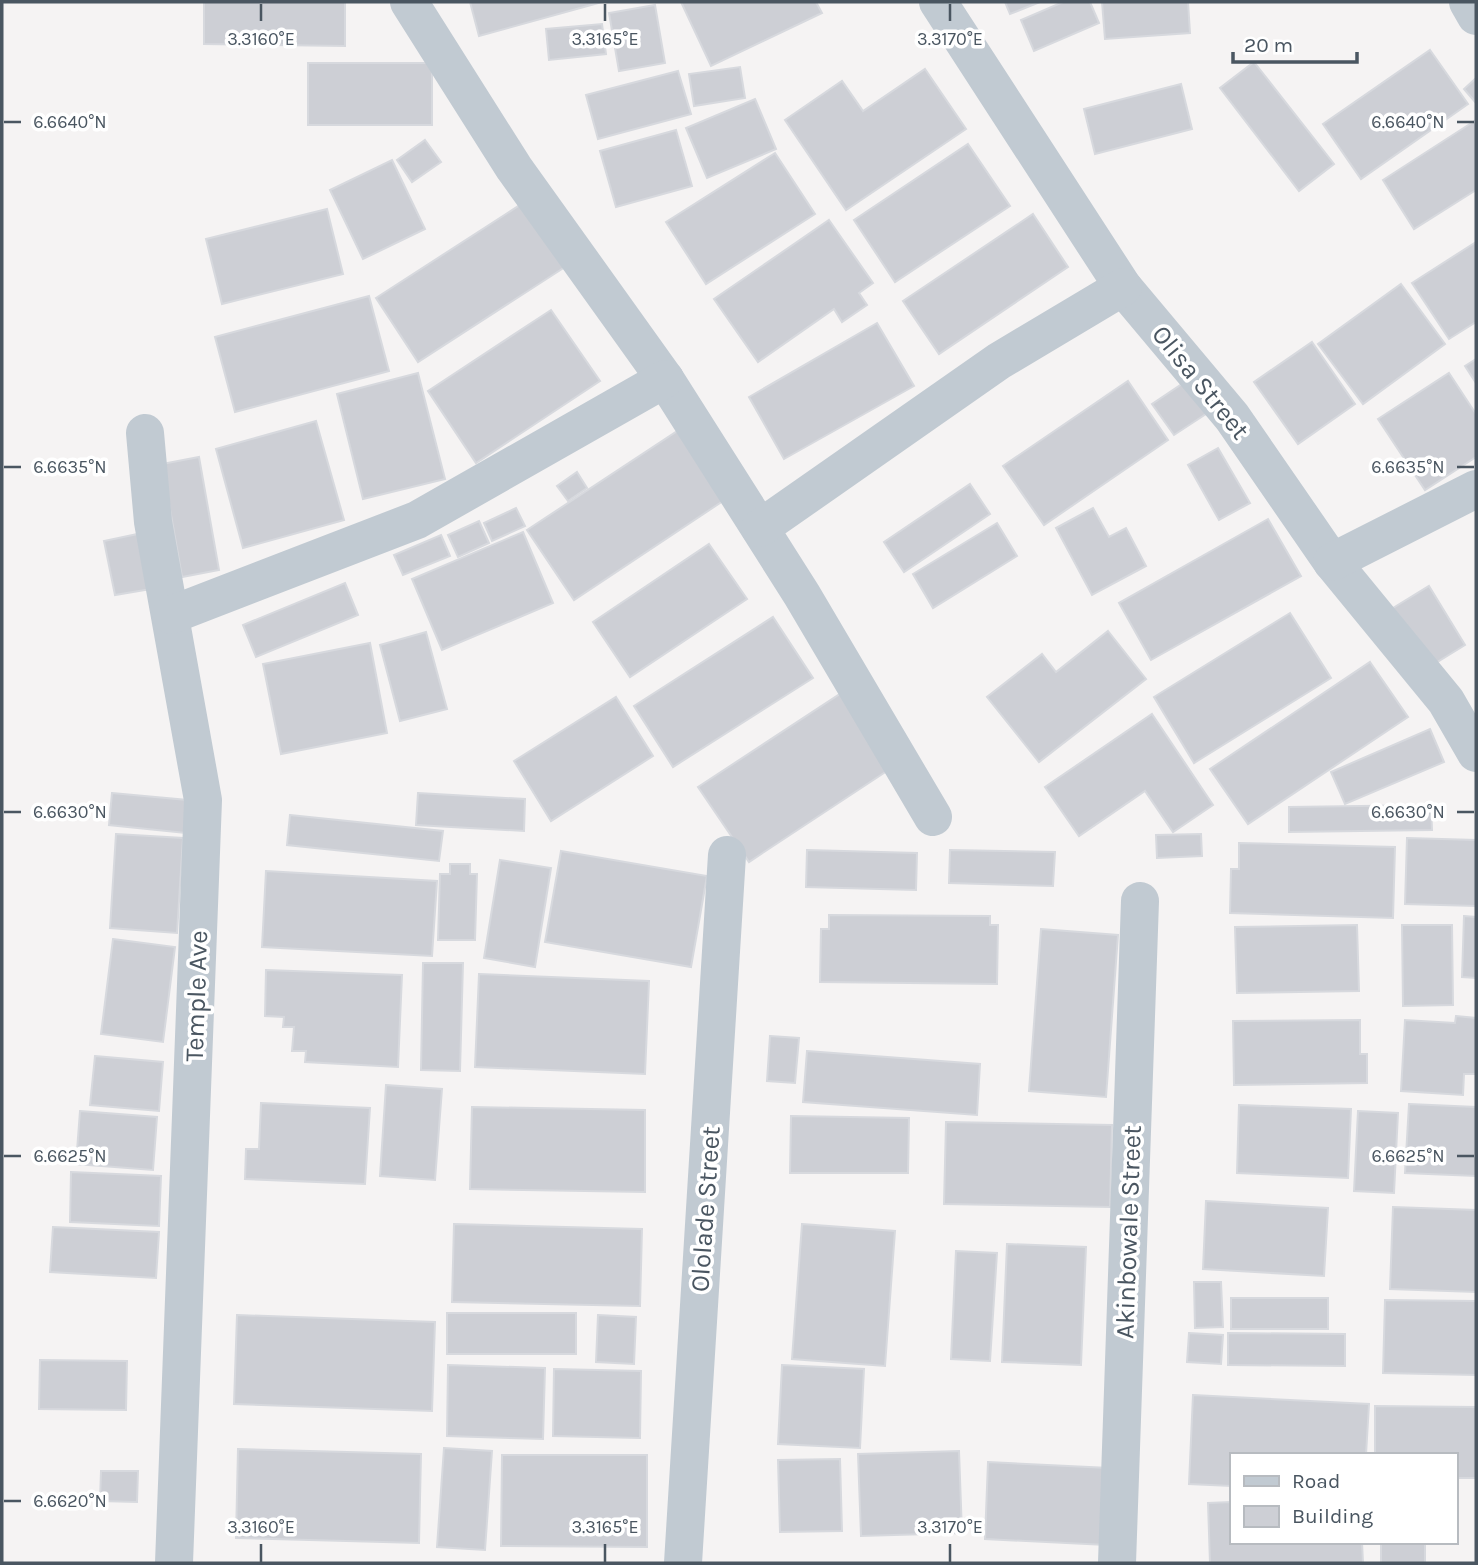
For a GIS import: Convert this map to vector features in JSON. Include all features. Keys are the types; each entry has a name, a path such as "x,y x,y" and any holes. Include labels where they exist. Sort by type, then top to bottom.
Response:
{"street":[{"path":"409,2 514,168 665,379 697,434 760,528 933,817"},
{"name":"Olisa Street","path":"939,2 1123,287 1232,417 1332,562 1446,701 1476,753"},
{"path":"1468,2 1476,16"},
{"path":"760,528 999,361 1123,287"},
{"path":"171,615 417,520 665,379"},
{"name":"Temple Ave","path":"145,432 153,522 204,800 174,1563"},
{"path":"1332,562 1476,489"},
{"name":"Ololade Street","path":"683,1563 727,855"},
{"name":"Akinbowale Street","path":"1117,1563 1140,901"}],"building":[{"path":"204,2 345,2 345,46 204,44"},
{"path":"470,2 602,2 479,36"},
{"path":"681,2 816,2 822,13 711,66"},
{"path":"1005,2 1040,2 1010,14"},
{"path":"1063,2 1090,2 1099,23 1034,51 1021,20"},
{"path":"1102,2 1188,2 1190,33 1105,39"},
{"path":"655,5 665,63 619,71 609,13"},
{"path":"602,24 606,54 549,60 546,29"},
{"path":"1430,50 1468,104 1361,179 1323,124"},
{"path":"1254,62 1334,164 1299,191 1220,88"},
{"path":"308,63 432,63 432,125 308,125"},
{"path":"740,67 745,98 694,106 689,74"},
{"path":"925,69 966,129 846,210 785,120 842,81 863,111"},
{"path":"678,71 691,114 598,139 586,95"},
{"path":"1476,78 1476,103 1464,89"},
{"path":"1181,84 1192,129 1095,154 1084,109"},
{"path":"755,99 776,149 707,178 686,128"},
{"path":"1476,120 1476,190 1414,229 1383,180"},
{"path":"676,130 692,186 616,207 600,151"},
{"path":"425,140 441,162 412,182 397,160"},
{"path":"968,144 1010,206 895,282 854,220"},
{"path":"775,153 815,214 706,284 666,222"},
{"path":"392,160 425,229 363,259 330,190"},
{"path":"523,203 565,267 418,362 376,298"},
{"path":"327,209 343,274 222,304 206,239"},
{"path":"1033,214 1068,267 939,354 903,301"},
{"path":"829,220 873,283 859,293 867,305 842,322 834,309 758,362 714,299"},
{"path":"1476,242 1476,322 1449,339 1412,283"},
{"path":"1401,284 1445,344 1363,404 1318,344"},
{"path":"369,296 389,371 235,412 215,337"},
{"path":"551,310 600,381 476,463 428,391"},
{"path":"877,323 914,386 784,459 749,397"},
{"path":"1312,342 1355,404 1298,444 1254,382"},
{"path":"1476,359 1476,383 1465,366"},
{"path":"418,373 445,479 363,499 337,394"},
{"path":"1449,373 1476,414 1476,457 1425,490 1378,419"},
{"path":"1188,380 1209,412 1174,435 1152,404"},
{"path":"1128,381 1168,440 1044,525 1003,466"},
{"path":"316,421 344,520 243,548 216,449"},
{"path":"682,428 729,497 574,600 527,530"},
{"path":"1218,448 1250,503 1219,520 1188,465"},
{"path":"199,457 219,570 182,577 162,464"},
{"path":"577,472 587,488 568,501 557,486"},
{"path":"970,484 990,514 904,572 884,542"},
{"path":"516,508 525,526 492,541 484,523"},
{"path":"1093,508 1109,537 1126,528 1146,566 1092,595 1056,528"},
{"path":"1268,519 1301,576 1151,660 1119,603"},
{"path":"479,521 489,543 458,557 448,535"},
{"path":"997,523 1017,556 933,608 913,574"},
{"path":"147,532 157,588 115,595 104,541"},
{"path":"523,532 553,603 442,650 412,579"},
{"path":"441,535 450,556 403,575 394,555"},
{"path":"709,544 747,599 630,677 593,622"},
{"path":"345,583 358,615 256,657 243,625"},
{"path":"1429,586 1465,645 1429,667 1393,608"},
{"path":"1290,613 1331,678 1194,763 1154,697"},
{"path":"773,617 813,678 673,767 634,706"},
{"path":"1108,631 1146,679 1039,762 987,697 1042,654 1056,672"},
{"path":"426,632 447,709 400,721 380,645"},
{"path":"370,643 387,733 281,754 263,664"},
{"path":"1370,662 1408,717 1248,824 1210,769"},
{"path":"846,690 896,765 749,862 698,787"},
{"path":"616,697 653,756 551,821 514,761"},
{"path":"1152,714 1213,805 1173,832 1145,791 1079,836 1045,787"},
{"path":"1430,729 1444,762 1345,804 1331,772"},
{"path":"112,793 198,801 195,834 109,825"},
{"path":"418,793 525,799 524,831 416,825"},
{"path":"1431,805 1432,830 1289,832 1289,807"},
{"path":"290,815 443,831 439,861 287,845"},
{"path":"116,834 183,838 177,933 110,928"},
{"path":"1201,834 1202,856 1157,858 1156,835"},
{"path":"1407,838 1476,840 1476,906 1405,904"},
{"path":"1239,843 1395,847 1393,918 1230,913 1231,869 1239,869"},
{"path":"807,850 917,853 916,890 806,887"},
{"path":"950,850 1055,852 1053,886 949,883"},
{"path":"561,851 707,876 691,967 545,942"},
{"path":"500,860 551,868 535,967 484,958"},
{"path":"450,864 470,864 470,874 477,874 475,940 438,940 440,874 450,874"},
{"path":"266,871 437,881 432,956 262,947"},
{"path":"829,915 990,916 990,925 998,925 997,984 820,982 821,929 829,929"},
{"path":"1464,916 1476,917 1476,978 1462,977"},
{"path":"1357,925 1359,991 1237,993 1235,927"},
{"path":"1402,925 1452,925 1453,1005 1403,1006"},
{"path":"1041,929 1118,935 1106,1097 1029,1091"},
{"path":"113,939 175,947 163,1042 101,1034"},
{"path":"423,963 463,963 460,1071 421,1070"},
{"path":"266,970 402,975 398,1067 305,1062 306,1051 292,1051 294,1027 283,1027 284,1017 265,1016"},
{"path":"479,974 649,981 645,1074 475,1067"},
{"path":"1456,1016 1476,1018 1476,1074 1464,1074 1463,1095 1401,1091 1405,1020 1455,1023"},
{"path":"1360,1020 1360,1054 1367,1054 1367,1083 1234,1085 1233,1021"},
{"path":"770,1036 799,1038 795,1083 767,1081"},
{"path":"807,1051 980,1064 977,1115 803,1102"},
{"path":"95,1056 163,1062 159,1111 90,1105"},
{"path":"386,1085 442,1089 435,1180 380,1176"},
{"path":"261,1103 370,1108 365,1184 245,1179 246,1149 259,1149"},
{"path":"1409,1104 1476,1107 1476,1176 1405,1173"},
{"path":"1239,1105 1351,1109 1348,1178 1237,1173"},
{"path":"472,1107 645,1110 645,1192 470,1189"},
{"path":"80,1111 157,1117 153,1170 76,1164"},
{"path":"1358,1111 1398,1113 1394,1193 1354,1191"},
{"path":"791,1116 909,1118 908,1173 790,1173"},
{"path":"946,1122 1112,1125 1110,1207 944,1204"},
{"path":"71,1172 161,1176 159,1226 70,1222"},
{"path":"1206,1201 1328,1208 1324,1276 1203,1269"},
{"path":"1393,1207 1476,1210 1476,1292 1390,1289"},
{"path":"454,1224 642,1229 640,1306 452,1302"},
{"path":"802,1224 895,1231 885,1366 792,1359"},
{"path":"53,1227 159,1232 156,1278 50,1272"},
{"path":"1007,1244 1086,1247 1081,1365 1002,1362"},
{"path":"956,1251 997,1253 990,1361 951,1359"},
{"path":"1194,1282 1221,1282 1223,1327 1195,1328"},
{"path":"1231,1298 1328,1298 1328,1329 1231,1329"},
{"path":"1385,1300 1476,1301 1476,1375 1383,1373"},
{"path":"447,1313 576,1313 576,1354 447,1354"},
{"path":"237,1315 435,1322 432,1411 234,1404"},
{"path":"598,1315 636,1317 634,1364 596,1362"},
{"path":"1189,1333 1223,1335 1221,1364 1187,1362"},
{"path":"1228,1333 1345,1334 1345,1366 1228,1365"},
{"path":"40,1360 127,1361 126,1410 39,1409"},
{"path":"448,1365 545,1368 543,1439 447,1436"},
{"path":"782,1365 864,1369 860,1448 778,1444"},
{"path":"554,1369 641,1371 640,1438 553,1436"},
{"path":"1193,1395 1369,1404 1366,1453 1230,1453 1230,1486 1189,1484"},
{"path":"1375,1406 1476,1407 1476,1478 1457,1478 1457,1453 1375,1453"},
{"path":"444,1448 492,1451 485,1550 437,1547"},
{"path":"238,1449 421,1454 419,1543 236,1538"},
{"path":"959,1451 962,1533 861,1536 858,1454"},
{"path":"502,1455 647,1455 647,1547 501,1546"},
{"path":"840,1459 842,1531 780,1532 778,1460"},
{"path":"988,1462 1109,1468 1106,1545 985,1539"},
{"path":"101,1471 138,1471 137,1502 100,1501"},
{"path":"1230,1502 1230,1544 1362,1544 1363,1563 1210,1563 1208,1503"},
{"path":"1381,1544 1425,1544 1425,1563 1381,1563"}]}
